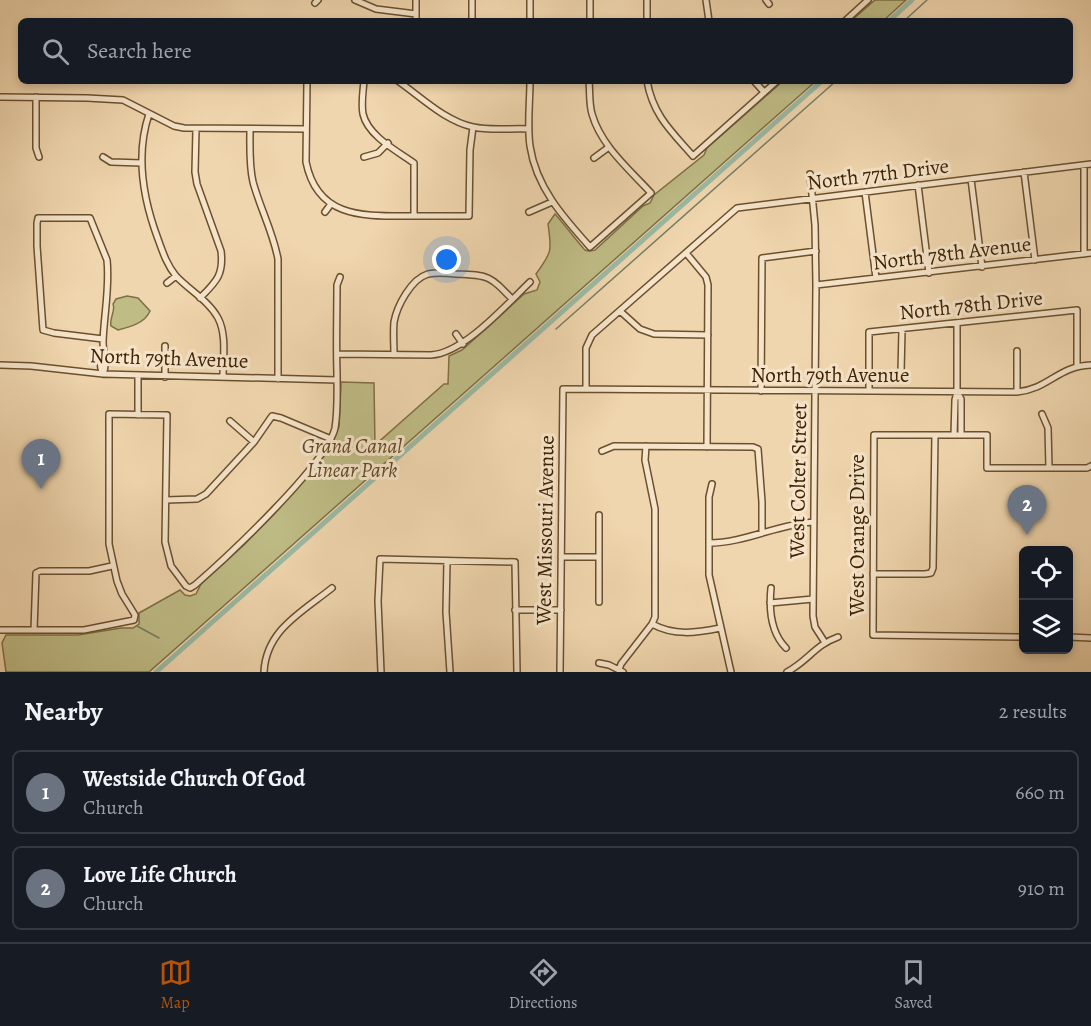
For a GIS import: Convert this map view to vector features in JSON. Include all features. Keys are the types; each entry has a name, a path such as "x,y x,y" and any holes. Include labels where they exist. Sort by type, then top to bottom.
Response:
{"street":[{"path":"356,0 376,9 416,14"},
{"path":"416,0 416,18"},
{"path":"472,0 472,18"},
{"path":"530,0 530,18"},
{"path":"590,0 590,18"},
{"path":"647,0 647,18"},
{"path":"706,0 709,18"},
{"path":"848,18 868,0"},
{"path":"307,84 306,162 308,172 316,189 331,204 338,209 360,215 469,216 473,127"},
{"path":"364,84 362,108 369,128 414,163 414,216"},
{"path":"402,84 449,117 473,127 529,129"},
{"path":"530,84 529,129 532,157 552,202 590,247 651,194 609,147 592,113 589,84"},
{"path":"648,84 661,120 693,156 773,84"},
{"path":"757,84 764,92"},
{"path":"0,97 123,100 174,126 196,129 306,129"},
{"path":"36,97 36,148 39,156"},
{"path":"149,114 144,129 142,163 145,200 167,263 176,276 218,318 223,335 223,377"},
{"path":"196,129 197,184 221,250 222,261 222,272 216,282 200,298"},
{"path":"250,129 250,169 278,259 278,379"},
{"path":"364,157 378,153 388,143"},
{"path":"594,158 609,147"},
{"path":"103,157 111,162 142,163"},
{"path":"1084,254 1088,164"},
{"name":"North 77th Drive","path":"586,388 587,343 592,335 737,208 1088,164"},
{"path":"1024,172 1035,260"},
{"name":"West Colter Street","path":"810,174 816,251 813,599 814,623 824,642"},
{"path":"971,179 982,267"},
{"path":"918,185 929,273"},
{"path":"865,192 876,279"},
{"path":"529,212 552,202"},
{"path":"325,212 331,204"},
{"path":"103,339 42,330 37,255 36,223 38,218 90,218 108,267 108,296 103,352 100,358 100,368 103,374"},
{"path":"761,391 762,258 816,251"},
{"path":"686,253 707,280 707,447"},
{"name":"North 78th Avenue","path":"816,285 1091,253"},
{"path":"394,355 394,322 397,313 406,294 424,276 435,273 486,276 494,280 512,299"},
{"path":"167,283 176,276"},
{"path":"0,630 84,630 134,620 135,615 122,594 112,566 108,534 109,414 167,415 165,542 168,559 175,573 186,586 190,588 222,560 279,503 326,449 335,426 337,285 340,277"},
{"path":"337,354 438,355 462,344 530,282"},
{"name":"North 78th Drive","path":"868,392 869,332 1077,310 1077,366"},
{"path":"620,311 640,328 654,334 708,335"},
{"path":"957,324 955,400 958,435"},
{"path":"901,372 902,330"},
{"path":"456,334 462,344"},
{"path":"165,346 165,377"},
{"path":"1017,351 1017,392"},
{"name":"North 79th Avenue","path":"0,364 138,376 337,380"},
{"name":"North 79th Avenue","path":"562,389 1017,392 1038,388 1065,370 1091,365"},
{"path":"138,376 138,415"},
{"name":"West Missouri Avenue","path":"561,672 562,389"},
{"path":"1042,414 1048,428 1049,468"},
{"path":"166,500 197,499 206,494 254,442 272,417 281,417 331,439"},
{"path":"230,421 254,442"},
{"name":"West Orange Drive","path":"935,435 874,435 873,635 1019,637"},
{"path":"873,574 931,573 933,568 935,435 987,435 987,468 1087,468 1091,466"},
{"path":"602,451 614,446 753,447 758,449 762,532"},
{"path":"599,663 621,671 627,655 652,624 655,606 655,509 645,460 646,446"},
{"path":"712,484 709,497 710,584 731,672"},
{"path":"599,515 599,602"},
{"path":"709,543 791,524 814,522"},
{"path":"561,557 599,557"},
{"path":"381,672 378,602 380,559 515,561 517,672"},
{"path":"447,561 446,612 450,672"},
{"path":"34,630 36,573 40,571 89,571 112,566"},
{"path":"264,672 266,653 275,635 332,588"},
{"path":"771,588 770,603 777,639 786,648"},
{"path":"770,603 813,599"},
{"path":"515,610 561,610"},
{"path":"652,624 678,633 720,628"},
{"path":"790,672 824,642 838,637"},
{"path":"1073,637 1091,638"}],"green space":[{"path":"875,0 906,0 886,18 854,18"},
{"name":"Grand Canal Linear Park","path":"780,84 813,84 149,672 6,672 2,643 6,635 78,635 133,628 139,624 139,613 180,590 185,595 196,594 201,584 245,544 328,451 339,427 341,382 374,383 375,445 444,384 448,384 449,356 462,350 524,294 537,290 540,282 536,274 550,251 548,224 555,214 585,250 595,250 643,206 650,203 654,195 704,155 707,148"},
{"path":"127,296 138,298 150,311 141,321 118,330 111,326 113,304 116,299"}],"waterway":[{"path":"892,18 912,0"},
{"path":"907,18 927,0"},
{"path":"156,672 819,84"},
{"path":"556,329 833,84"},
{"path":"137,626 159,638"}],"place":[{"name":"Westside Church Of God","path":"41,489"},
{"name":"Love Life Church","path":"1027,535"}]}
